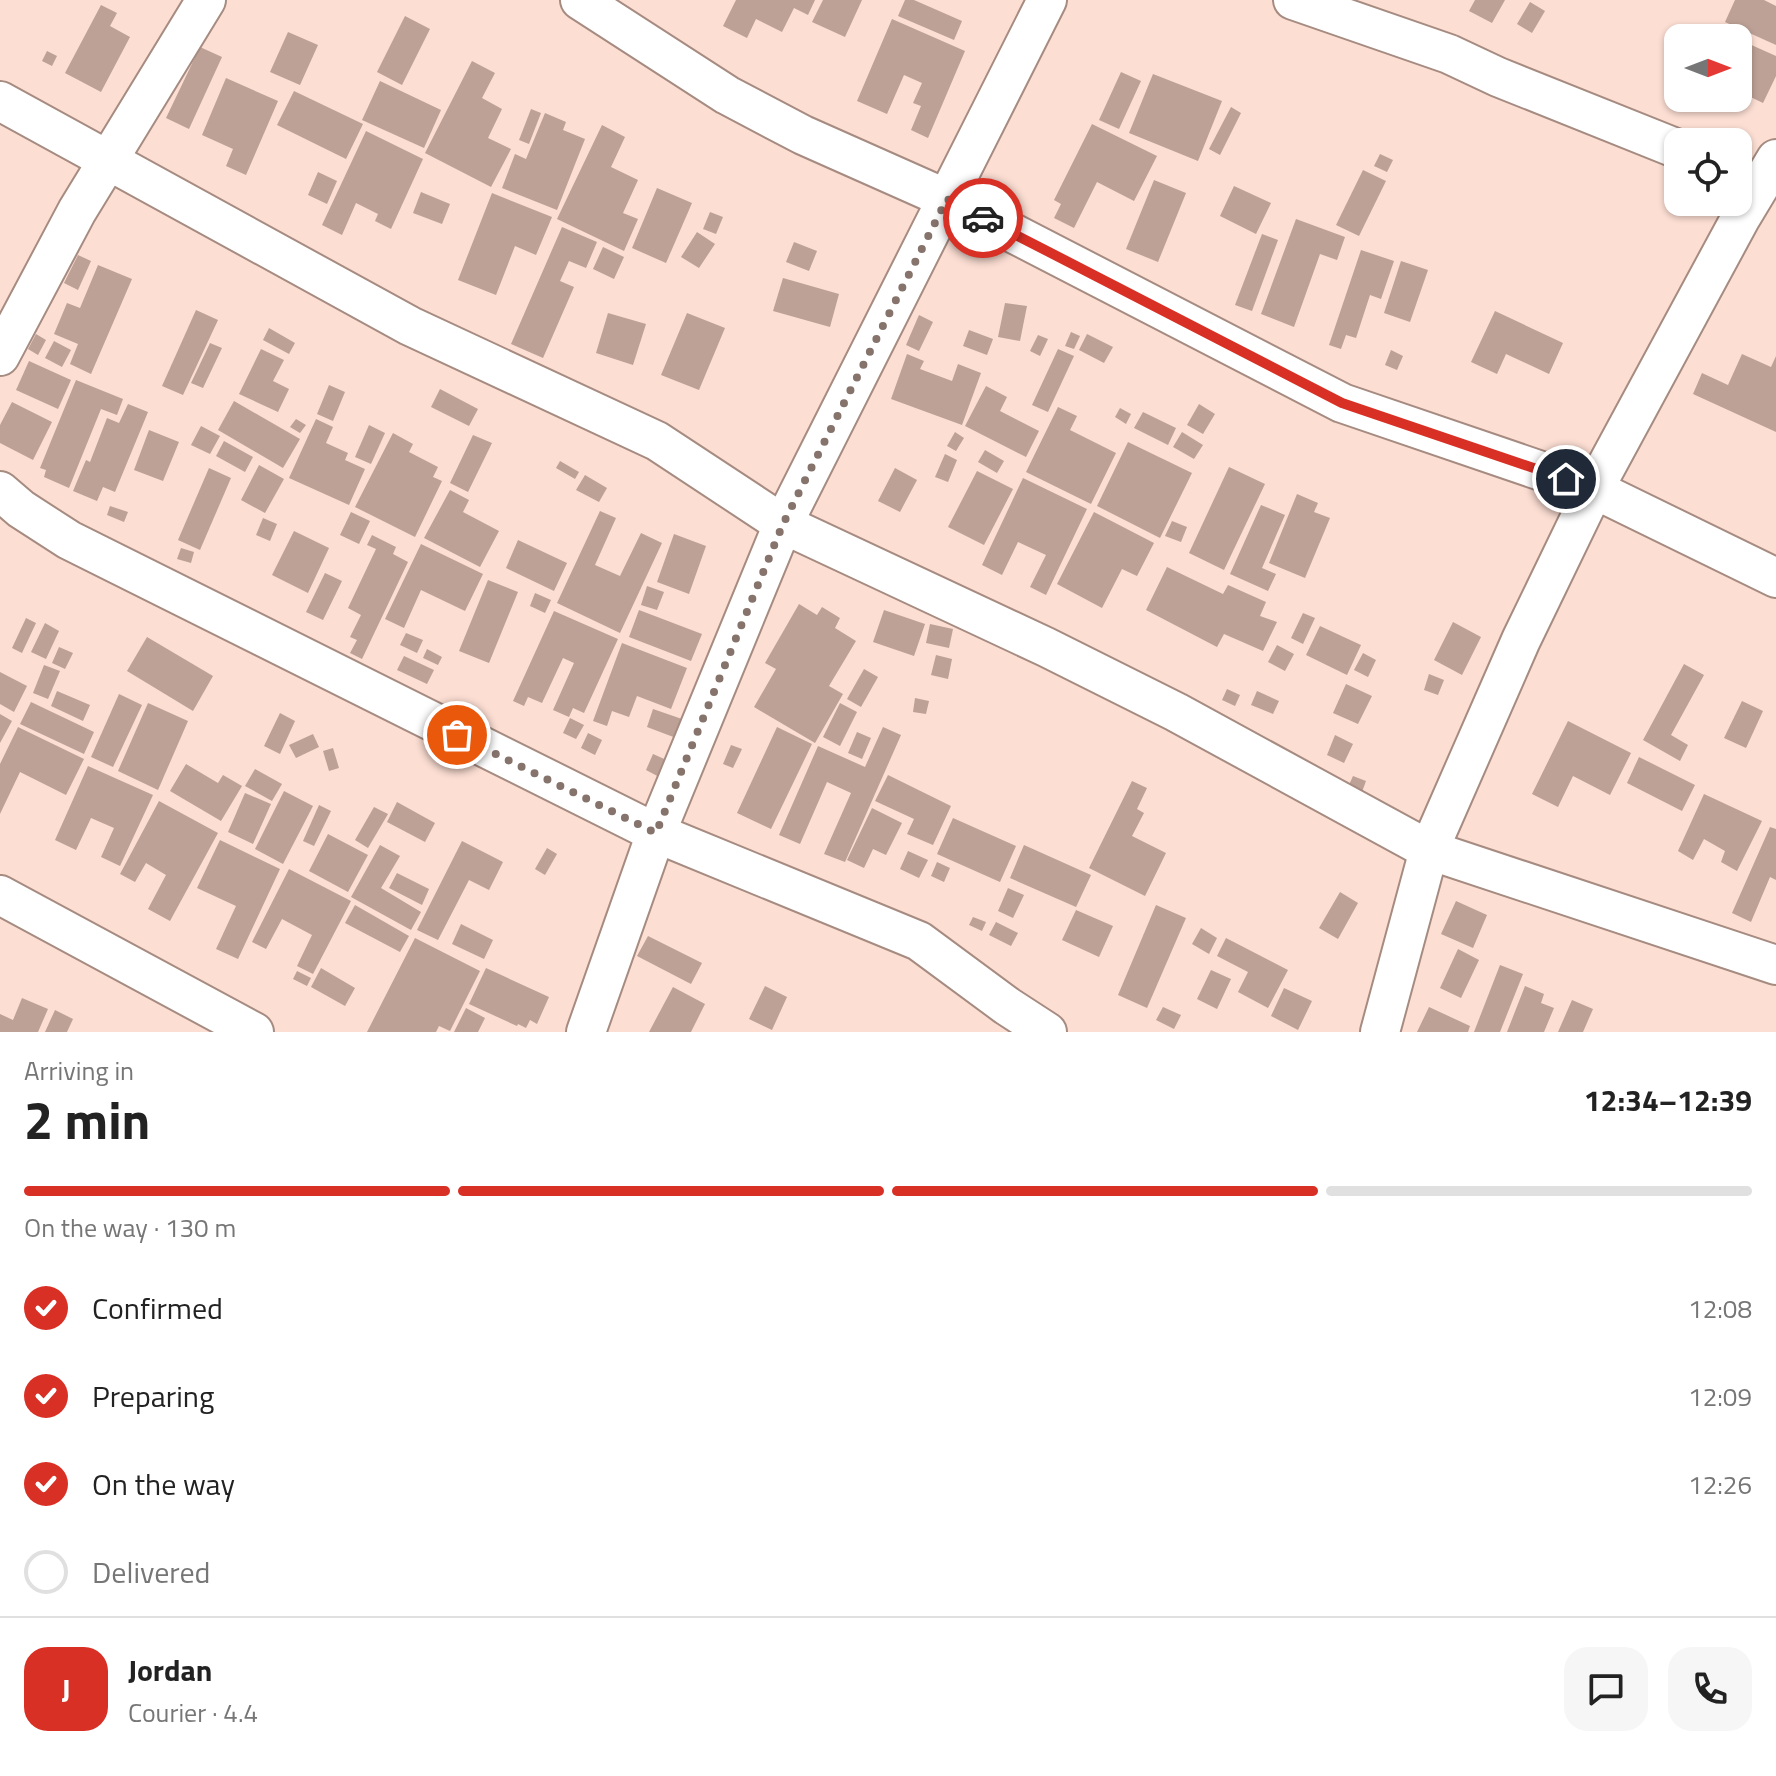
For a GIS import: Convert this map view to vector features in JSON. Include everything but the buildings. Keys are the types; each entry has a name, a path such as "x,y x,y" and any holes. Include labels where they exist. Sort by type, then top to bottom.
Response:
{"street":[{"path":"0,356 77,211 206,0"},
{"path":"580,0 727,95 803,135 947,199 1342,403 1594,489 1776,578"},
{"path":"586,1032 656,833 783,524 1047,0"},
{"path":"1293,0 1449,54 1498,77 1664,143"},
{"path":"0,101 410,326 657,441 783,524 1163,705 1429,850 1776,965"},
{"path":"1380,1032 1429,850 1521,640 1594,489 1764,173"},
{"path":"0,491 21,509 69,540 656,833 919,941 1047,1032"},
{"path":"0,895 254,1032"}],"way so far":[{"path":"457,735 656,833 783,524 947,199 983,218"}],"route":[{"path":"983,218 1342,403 1566,479"}]}
